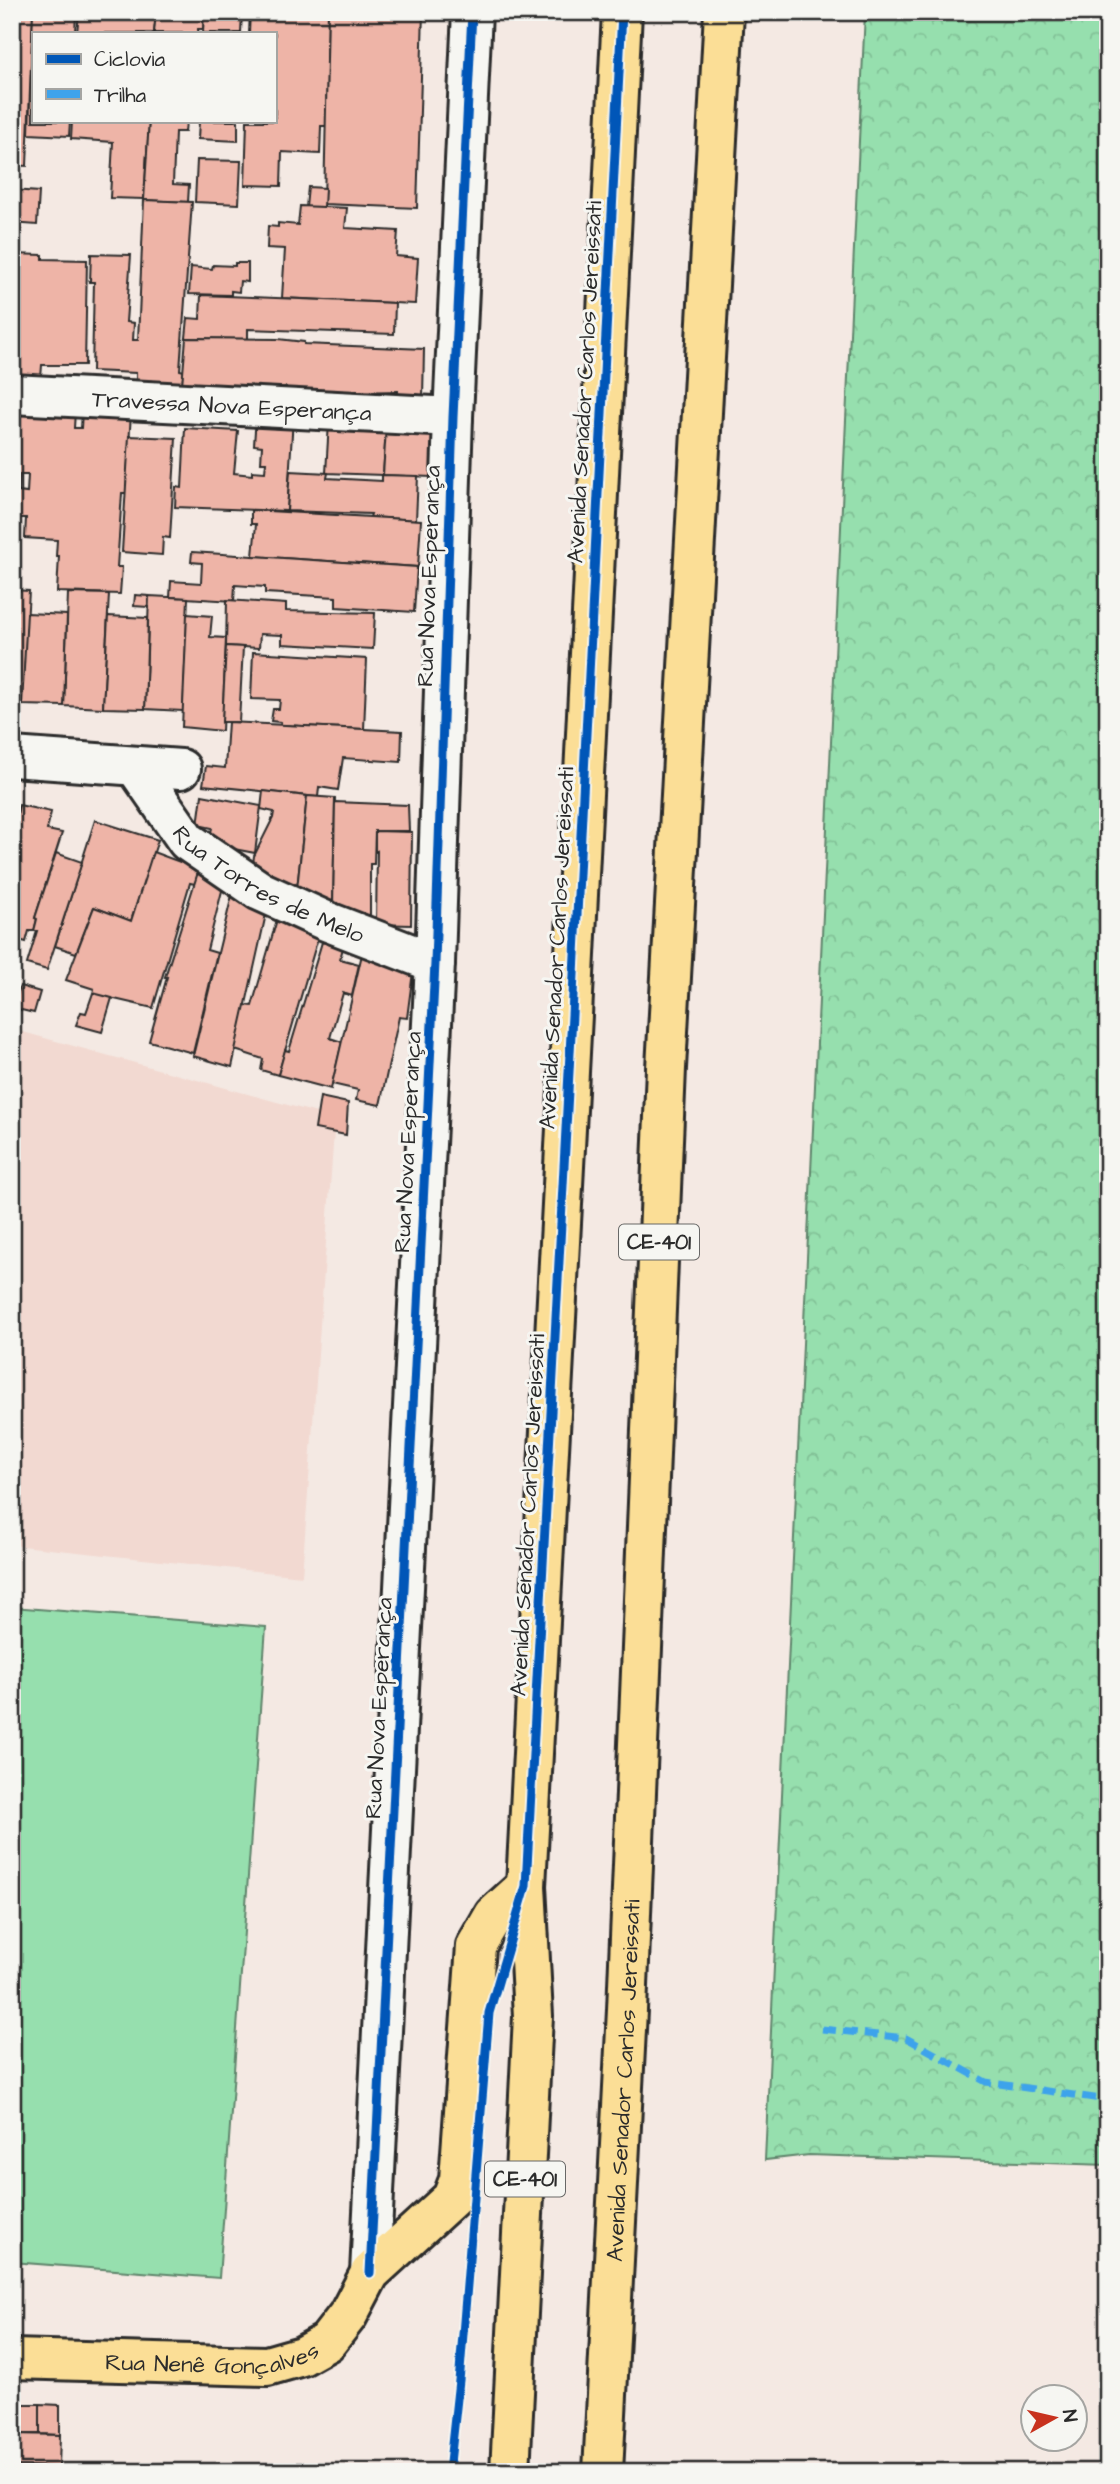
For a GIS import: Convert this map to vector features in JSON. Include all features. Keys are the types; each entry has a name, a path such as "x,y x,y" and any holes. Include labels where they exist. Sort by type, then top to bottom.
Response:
{"main road":[{"name":"Avenida Senador Carlos Jereissati","path":"510,2472 533,2016 526,1886 570,1071 622,12"},
{"name":"Avenida Senador Carlos Jereissati","path":"603,2472 627,2010 666,1082 724,12"},
{"name":"Rua Nenê Gonçalves","path":"12,2359 267,2366 302,2356 327,2343 348,2315 370,2273 452,2198 459,2180 476,1946 494,1915 526,1886"}],"street":[{"name":"Rua Nova Esperança","path":"370,2273 435,963 453,417 472,12"},
{"name":"Travessa Nova Esperança","path":"12,394 453,417"},
{"path":"12,757 181,769"},
{"name":"Rua Torres de Melo","path":"135,766 187,841 260,891 326,921 435,963"}],"shaded area":[{"path":"12,1029 335,1118 302,1576 12,1545"}],"green space":[{"path":"865,12 1108,12 1108,2165 809,2155 765,2160"},
{"path":"12,1607 266,1627 219,2278 12,2262"}],"building":[{"path":"12,12 33,12 27,166 12,165"},
{"path":"33,12 76,12 75,32 32,32"},
{"path":"79,12 156,12 154,32 77,32"},
{"path":"156,12 204,12 203,29 198,29 198,32 154,32"},
{"path":"204,12 242,12 241,32 203,32"},
{"path":"250,12 328,12 326,126 321,126 320,154 282,152 281,186 245,185 247,122 276,122 276,32 249,32"},
{"path":"328,12 423,12 417,208 324,204"},
{"path":"32,42 32,122 70,122 69,136 29,134"},
{"path":"72,122 149,122 144,199 110,198 113,142 71,139"},
{"path":"149,122 186,122 185,132 175,132 173,184 189,185 188,202 144,200"},
{"path":"199,122 238,122 238,141 198,139"},
{"path":"197,160 241,161 239,204 195,202"},
{"path":"308,187 325,188 324,207 306,207"},
{"path":"12,190 39,192 37,225 12,223"},
{"path":"144,200 192,202 180,370 184,371 182,385 136,383 136,373 92,371 94,282 90,282 91,254 131,255 126,322 134,323 133,340 138,340"},
{"path":"300,206 347,208 345,228 398,231 396,256 418,258 415,304 282,298 285,249 267,248 268,226 278,227 278,223 298,225"},
{"path":"12,254 43,255 43,259 87,260 85,365 42,365 41,378 12,378"},
{"path":"235,263 248,263 248,282 240,281 239,292 231,291 231,295 189,294 191,267 212,269 213,265 235,266"},
{"path":"201,295 395,303 394,334 248,329 248,339 186,338 188,318 200,319"},
{"path":"186,338 278,339 304,344 424,349 423,398 398,397 398,391 354,392 182,385"},
{"path":"12,406 75,411 74,428 81,428 82,411 131,413 126,493 122,493 117,567 122,567 120,594 57,592 57,540 25,538 26,518 12,518","holes":["20,475 28,475 27,493 19,492"]},
{"path":"256,416 293,418 287,511 175,507 176,487 182,488 185,428 238,431 234,473 252,475 252,471 265,472 266,462 261,462 262,446 254,445"},
{"path":"329,422 386,428 383,475 326,473"},
{"path":"386,428 433,431 432,477 383,475"},
{"path":"129,436 176,438 170,538 163,537 162,555 122,552"},
{"path":"290,471 328,473 327,478 382,481 382,475 418,476 416,520 370,517 371,514 287,511"},
{"path":"251,510 421,520 418,567 253,556 256,524 251,524"},
{"path":"192,552 417,567 414,612 336,607 336,597 265,593 265,587 235,585 234,601 170,597 171,581 201,583 202,563 191,562"},
{"path":"13,590 29,591 22,705 12,704"},
{"path":"68,593 109,594 103,708 64,706"},
{"path":"135,595 149,596 148,607 134,606"},
{"path":"149,596 188,598 183,711 145,709"},
{"path":"227,600 286,604 286,611 375,613 373,649 282,644 282,635 260,634 259,648 226,646"},
{"path":"27,613 67,615 64,706 22,705"},
{"path":"187,614 212,616 210,637 226,638 222,731 182,727"},
{"path":"108,616 148,618 145,709 103,708"},
{"path":"226,646 243,647 239,722 222,722"},
{"path":"253,652 367,659 364,729 281,725 280,722 271,721 273,709 279,709 280,700 251,699"},
{"path":"228,722 402,731 401,762 343,758 338,790 319,787 318,797 203,785 206,766 225,768"},
{"path":"263,791 307,796 297,889 251,880 254,856 274,812 261,809"},
{"path":"202,795 261,806 255,853 208,844 212,828 198,825"},
{"path":"307,796 335,798 333,909 297,889"},
{"path":"335,802 408,805 409,831 375,831 374,864 370,864 370,919 333,906"},
{"path":"19,805 51,812 47,830 62,833 35,918 34,931 29,931 26,942 12,938 12,844"},
{"path":"12,806 18,807 12,832"},
{"path":"95,820 158,840 131,921 94,907 76,953 55,946"},
{"path":"375,831 412,832 411,925 376,924"},
{"path":"153,852 199,869 195,884 190,883 153,1008 93,994 94,989 66,980 94,907 131,921"},
{"path":"56,853 82,862 47,970 27,964 37,931 34,931 35,918"},
{"path":"199,869 227,871 207,950 217,953 193,1053 149,1041 165,977"},
{"path":"232,895 268,905 232,1067 193,1056"},
{"path":"280,909 322,924 278,1075 261,1070 263,1059 235,1050 245,1005 252,1006"},
{"path":"322,942 343,948 340,959 359,964 352,996 343,993 330,1038 342,1042 331,1089 278,1075 285,1050 289,1051"},
{"path":"362,954 413,972 407,1018 399,1017 380,1105 356,1100 358,1090 332,1084"},
{"path":"20,986 40,992 34,1013 13,1008"},
{"path":"93,993 112,998 102,1032 76,1025 81,1012 86,1013"},
{"path":"320,1097 348,1103 346,1135 315,1129"},
{"path":"12,2404 40,2404 40,2434 12,2434"},
{"path":"40,2404 60,2405 60,2435 40,2434"},
{"path":"12,2434 60,2435 59,2467 12,2466"},
{"path":"12,2466 59,2467 58,2472 12,2472"}],"marked path":[{"path":"822,2029 906,2038 986,2082 1108,2100"}],"cycle path":[{"path":"370,2273 435,963 453,417 472,12"},
{"path":"449,2472 460,2371 489,2013 526,1886 622,12"}]}
